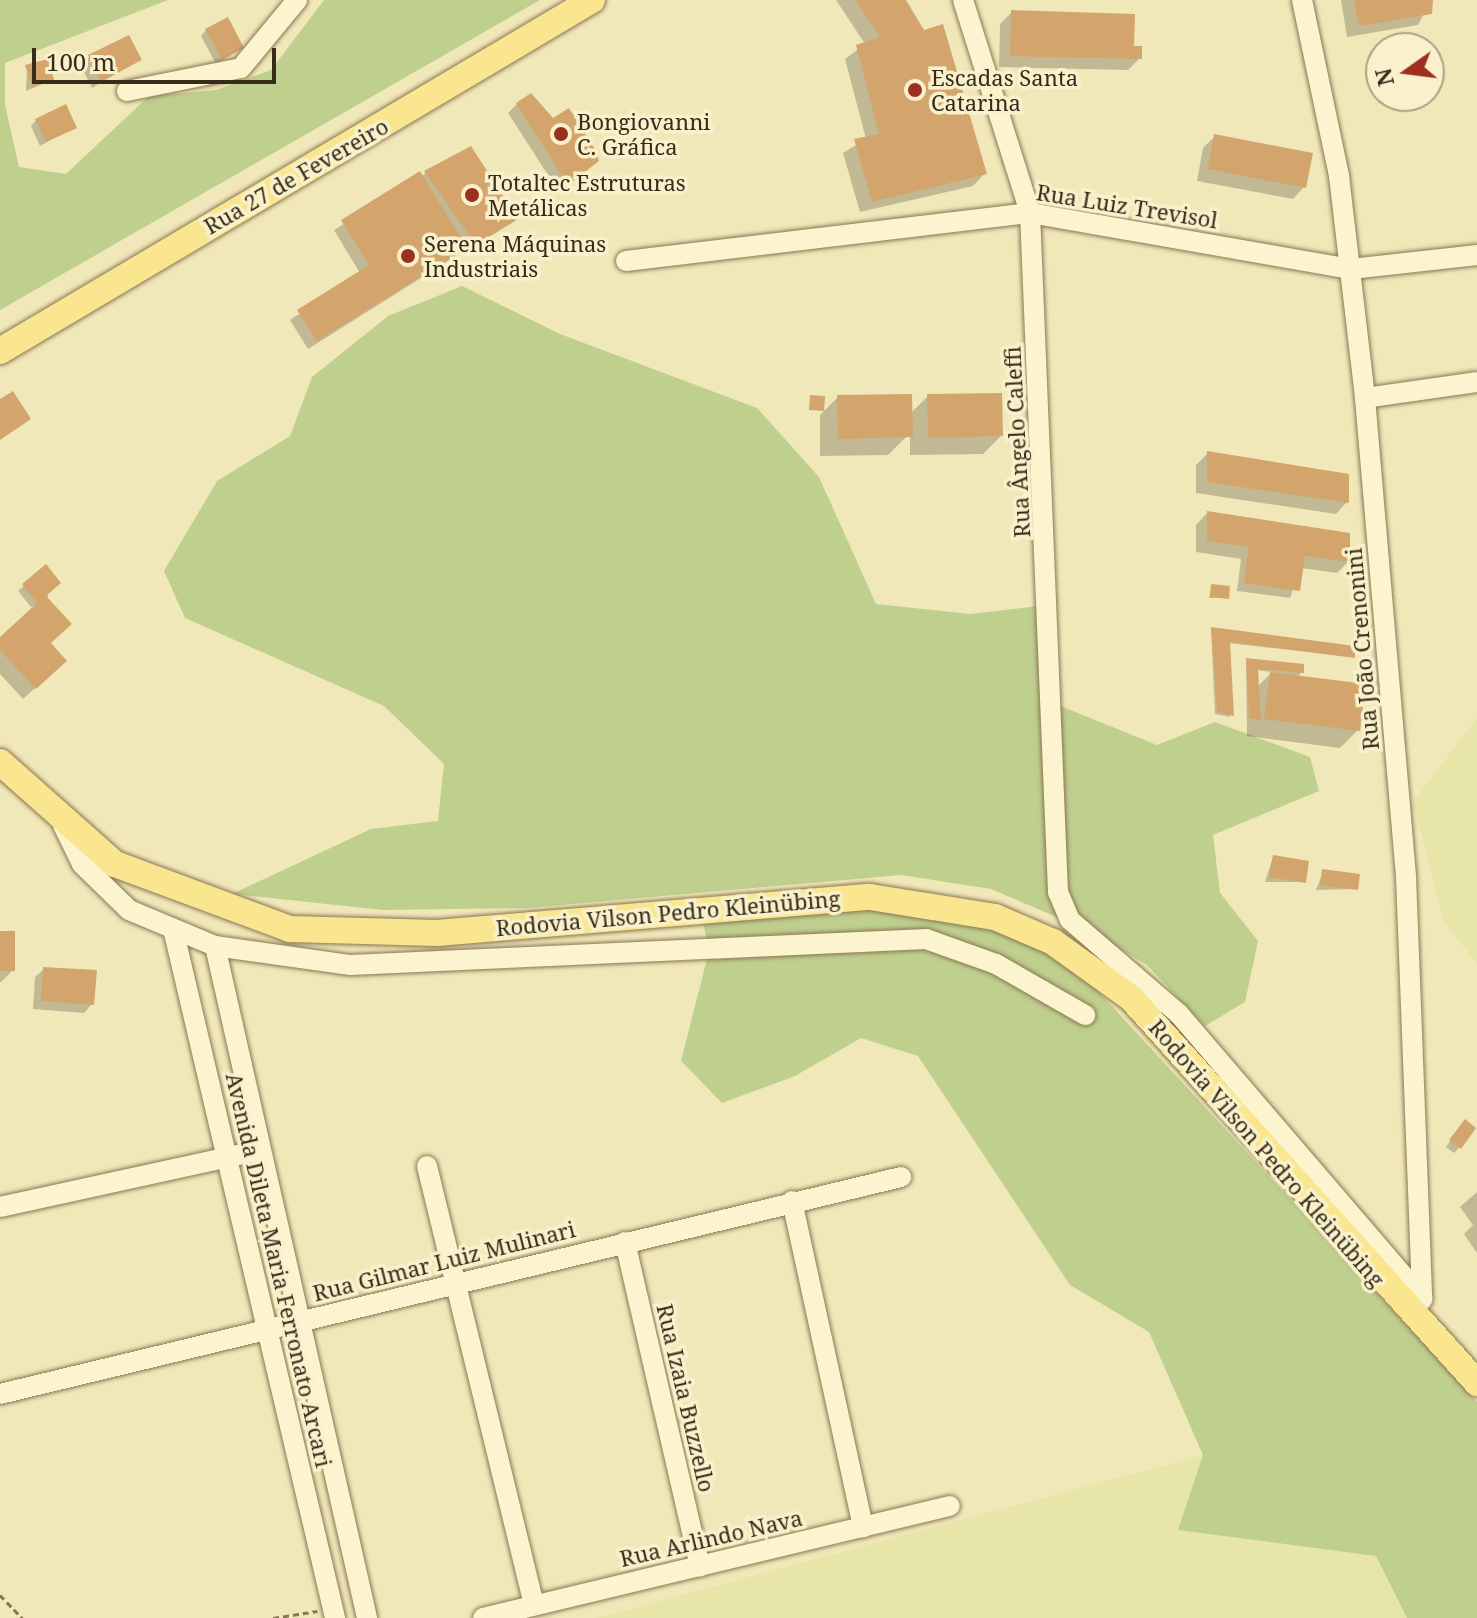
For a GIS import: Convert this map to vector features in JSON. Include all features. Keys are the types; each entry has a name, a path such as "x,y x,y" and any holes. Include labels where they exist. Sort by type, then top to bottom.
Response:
{"main road":[{"name":"Rua 27 de Fevereiro","path":"0,351 588,1"},
{"name":"Rodovia Vilson Pedro Kleinübing","path":"0,762 63,825 115,864 160,885 290,929 437,933 870,897 995,917 1079,957 1131,998 1419,1326 1477,1383"}],"street":[{"path":"127,91 241,68 297,0"},
{"name":"Rua Ângelo Caleffi","path":"963,0 1030,213 1058,892 1078,929 1179,1014 1422,1298"},
{"name":"Rua João Crenonini","path":"1302,0 1351,269 1365,398 1406,877 1422,1298 1419,1326"},
{"name":"Rua Luiz Trevisol","path":"626,261 1030,213 1351,269 1477,255"},
{"path":"1365,398 1477,382"},
{"path":"63,825 99,886 174,933 215,946 351,965 926,939 996,964 1085,1015"},
{"name":"Avenida Dileta Maria Ferronato Arcari","path":"174,933 334,1613"},
{"name":"Avenida Dileta Maria Ferronato Arcari","path":"215,946 257,1151 367,1618"},
{"path":"0,1207 257,1151"},
{"path":"427,1166 534,1605"},
{"name":"Rua Gilmar Luiz Mulinari","path":"0,1394 901,1177"},
{"path":"792,1201 863,1527"},
{"name":"Rua Izaia Buzzello","path":"625,1242 700,1566"},
{"name":"Rua Arlindo Nava","path":"483,1618 950,1506"}],"path":[{"path":"0,1595 22,1618"},
{"path":"273,1618 334,1613"}],"shaded area":[{"path":"1477,718 1477,963 1444,922 1413,802"},
{"path":"1203,1455 1317,1542 1376,1556 1407,1618 597,1618"}],"green space":[{"path":"0,0 168,0 5,63 5,105 19,167 66,174 149,96 216,90 271,70 324,0 540,0 0,310"},
{"path":"462,286 560,334 757,408 819,477 876,604 970,614 1039,606 1043,699 1157,745 1215,722 1310,757 1319,791 1213,835 1220,893 1258,941 1245,1002 1205,1026 1147,965 1094,933 991,889 901,875 528,908 383,910 232,894 371,829 438,821 444,764 384,706 185,618 164,571 217,481 290,436 312,377 388,316"},
{"path":"864,907 984,925 1051,953 1084,976 1477,1402 1477,1618 1407,1618 1376,1556 1178,1530 1203,1455 1149,1332 1070,1285 918,1056 861,1038 795,1076 722,1103 681,1061 709,951 702,917"}],"building":[{"name":"Escadas Santa Catarina","path":"855,0 906,0 924,30 943,24 987,174 872,202 854,139 879,134 856,45 880,37"},
{"path":"1354,0 1433,0 1432,14 1359,26"},
{"path":"1011,10 1135,14 1134,46 1142,46 1142,59 1010,56"},
{"path":"228,17 244,48 222,60 205,29"},
{"path":"129,35 142,60 101,81 88,55"},
{"path":"48,59 54,80 32,87 25,65"},
{"name":"Bongiovanni C. Gráfica","path":"531,93 553,118 569,108 596,151 599,161 568,185 516,103"},
{"path":"66,104 77,128 46,142 35,119"},
{"path":"1214,134 1313,153 1306,188 1208,169"},
{"name":"Totaltec Estruturas Metálicas","path":"471,146 518,219 476,245 424,171"},
{"name":"Serena Máquinas Industriais","path":"420,171 467,248 317,341 297,310 369,265 341,220"},
{"path":"13,391 31,419 0,440 0,399"},
{"path":"1002,393 1003,436 928,438 927,394"},
{"path":"912,394 913,437 838,439 837,395"},
{"path":"810,395 825,396 824,411 809,410"},
{"path":"1207,451 1349,474 1349,503 1207,482"},
{"path":"1207,511 1350,533 1350,562 1305,556 1300,591 1244,583 1249,547 1207,541"},
{"path":"46,564 61,583 46,596 72,624 51,643 67,661 36,689 0,650 0,637 37,603 22,584"},
{"path":"1211,584 1230,586 1229,599 1210,597"},
{"path":"1211,627 1355,646 1355,658 1230,642 1234,716 1217,712"},
{"path":"1246,658 1304,664 1304,673 1258,669 1261,721 1249,718"},
{"path":"1270,672 1366,684 1360,731 1264,719"},
{"path":"1273,855 1309,861 1306,883 1269,877"},
{"path":"1322,869 1360,874 1358,890 1320,885"},
{"path":"0,931 15,931 15,971 0,971"},
{"path":"43,967 97,970 94,1005 41,1001"},
{"path":"1465,1119 1476,1128 1461,1149 1449,1140"}],"place":[{"name":"Escadas Santa Catarina","path":"915,90"},
{"name":"Bongiovanni C. Gráfica","path":"561,134"},
{"name":"Totaltec Estruturas Metálicas","path":"472,195"},
{"name":"Serena Máquinas Industriais","path":"408,256"}]}
